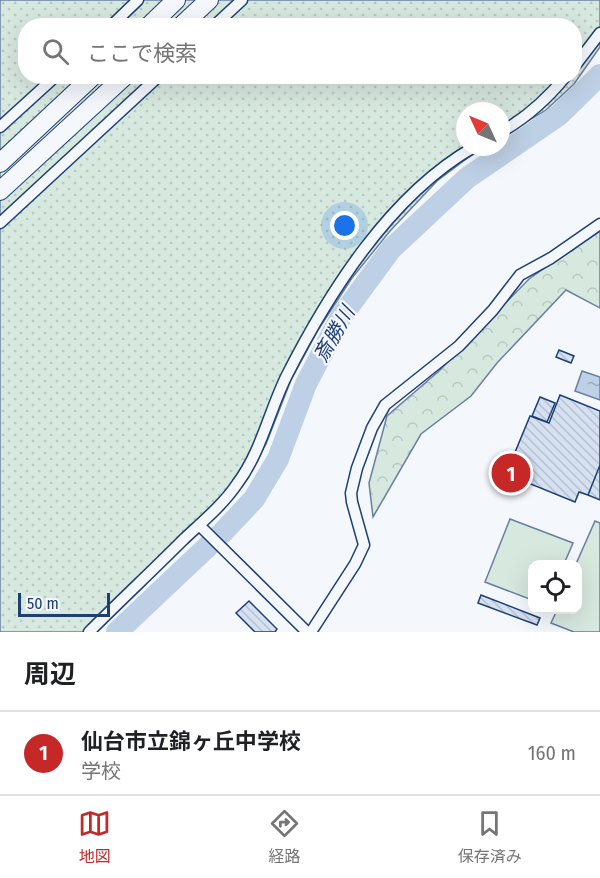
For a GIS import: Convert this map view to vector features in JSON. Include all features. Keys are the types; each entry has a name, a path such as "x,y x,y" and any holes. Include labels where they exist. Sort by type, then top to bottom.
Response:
{"highway":[{"path":"157,18 176,0"},
{"path":"189,18 208,0"},
{"path":"0,163 84,84"},
{"path":"0,191 116,84"}],"street":[{"path":"119,18 138,0"},
{"path":"223,18 242,0"},
{"path":"582,57 600,33"},
{"path":"0,127 47,84"},
{"path":"0,223 150,84"},
{"path":"510,127 558,84"},
{"path":"88,632 201,526 237,485 258,448 286,378 320,315 367,246 420,187 459,156"},
{"path":"201,526 309,632 355,564 364,545 351,493 357,468 372,428 385,405 459,346 494,310 520,275 551,258 600,224"}],"green space":[{"path":"0,0 600,0 600,47 582,73 582,18 18,18 18,84 574,84 545,111 510,131 510,102 456,102 456,156 470,156 437,181 390,231 352,278 318,330 291,380 266,444 238,491 180,550 93,632 0,632"},
{"path":"600,229 600,308 566,290 497,363 471,396 421,434 373,517 369,483 387,416 439,371 529,279"},
{"path":"510,519 573,543 566,560 528,560 528,598 485,582"},
{"path":"595,521 600,523 600,632 574,632 551,623 555,614 582,614 582,560 578,560"}],"water":[{"path":"582,371 600,377 600,400 575,391"}],"building":[{"path":"559,350 574,356 571,363 556,357"},
{"path":"560,395 600,411 600,465 588,495 579,492 575,502 506,474 530,416 549,423"},
{"path":"540,397 555,403 547,422 532,416"},
{"path":"600,465 600,500 588,495"},
{"path":"481,595 540,618 537,625 478,603"},
{"path":"249,601 277,629 275,632 255,632 236,613"}],"waterway":[{"name":"斎勝川","path":"117,632 222,533 254,499 278,459 306,384 341,317 391,249 467,178 559,115 600,75"}],"place":[{"name":"仙台市立錦ヶ丘中学校","path":"511,473"}]}
